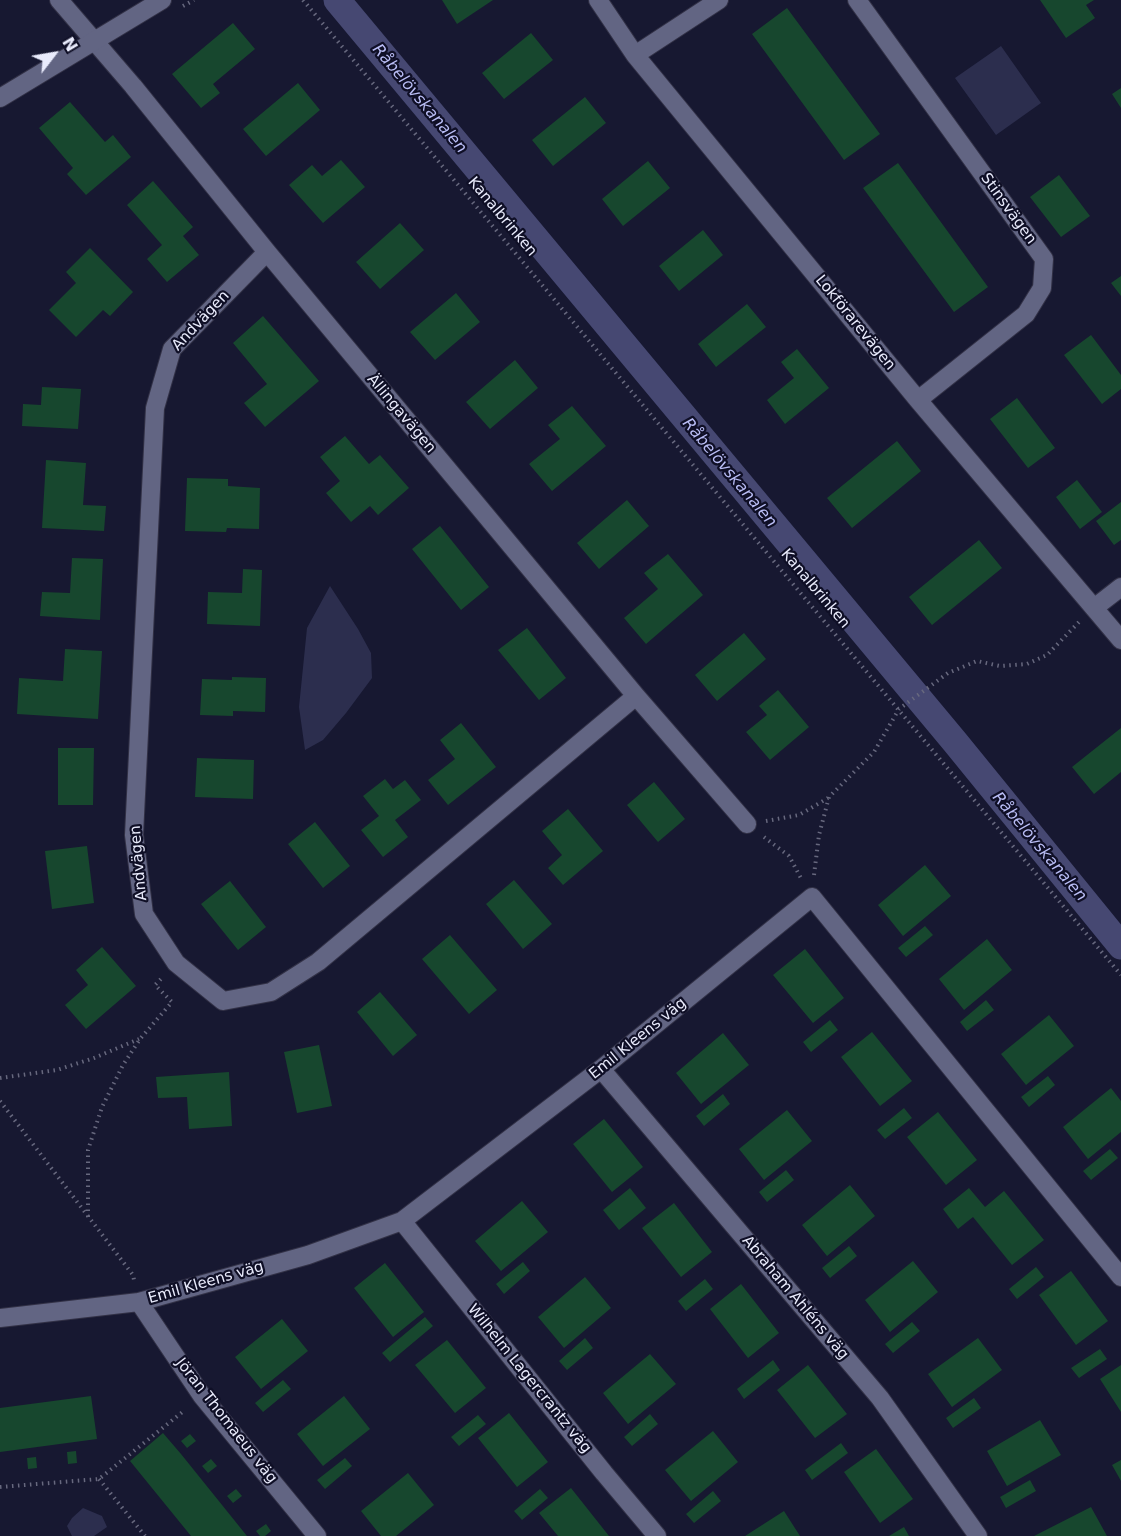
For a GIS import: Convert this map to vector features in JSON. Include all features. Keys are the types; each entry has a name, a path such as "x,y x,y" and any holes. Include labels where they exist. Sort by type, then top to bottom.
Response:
{"street":[{"name":"Ällingavägen","path":"59,0 95,40 267,252 636,696 747,825"},
{"path":"0,98 162,0"},
{"name":"Lokförarevägen","path":"597,0 635,55 918,400 1121,640"},
{"path":"635,55 719,0"},
{"name":"Stinsvägen","path":"857,0 1044,259 1042,288 1026,314 918,400"},
{"name":"Andvägen","path":"267,252 172,349 155,408 134,835 144,914 176,963 223,1001 271,992 318,963 636,696"},
{"path":"1094,608 1121,586"},
{"path":"812,897 1121,1277"},
{"name":"Emil Kleens väg","path":"0,1317 139,1302 308,1255 402,1221 601,1069 812,897"},
{"name":"Abraham Ahléns väg","path":"601,1069 880,1398 978,1536"},
{"name":"Wilhelm Lagercrantz väg","path":"402,1221 657,1536"},
{"name":"Jöran Thomaeus väg","path":"139,1302 202,1396 317,1536"}],"path":[{"name":"Kanalbrinken","path":"303,0 1121,975"},
{"path":"747,825 799,816 829,798 874,752 899,709 948,673 977,661 1000,666 1027,664 1047,655 1094,608"},
{"path":"812,897 819,835 829,798"},
{"path":"747,825 789,856 812,897"},
{"path":"88,1217 88,1150 102,1107 123,1065 140,1039 172,1002 155,986 176,963"},
{"path":"0,1078 57,1070 140,1039"},
{"path":"0,1101 133,1275 139,1302"},
{"path":"0,1487 99,1479 202,1396"},
{"path":"99,1479 145,1536"}],"shaded area":[{"path":"1001,46 1041,103 996,135 955,78"},
{"path":"330,586 371,653 372,678 323,740 305,750 299,707 307,628"},
{"path":"83,1508 102,1516 107,1527 94,1536 72,1536 67,1526"}],"building":[{"path":"442,0 493,0 457,24"},
{"path":"1040,0 1094,0 1086,5 1095,18 1066,38"},
{"path":"787,8 880,134 844,160 752,34"},
{"path":"233,23 255,49 213,84 220,93 201,108 172,74"},
{"path":"531,33 553,60 504,99 482,73"},
{"path":"298,83 320,110 266,156 243,129"},
{"path":"1121,88 1121,108 1112,94"},
{"path":"585,97 606,123 553,166 532,140"},
{"path":"70,102 105,142 113,135 131,157 86,195 67,174 73,168 39,128"},
{"path":"341,160 365,187 323,223 289,185 312,165 322,176"},
{"path":"648,161 670,188 623,226 602,199"},
{"path":"898,163 988,287 954,312 863,188"},
{"path":"1059,175 1090,216 1061,237 1030,197"},
{"path":"153,181 193,227 183,236 199,255 167,282 147,259 162,245 127,205"},
{"path":"400,223 424,250 380,289 356,262"},
{"path":"703,230 723,255 679,291 659,266"},
{"path":"90,248 133,292 110,316 103,310 76,337 49,310 76,283 66,272"},
{"path":"1121,276 1121,296 1111,283"},
{"path":"456,293 480,322 435,360 410,332"},
{"path":"747,304 766,327 716,367 698,344"},
{"path":"263,316 319,381 265,427 244,403 267,384 233,343"},
{"path":"1091,335 1121,375 1121,389 1102,404 1064,355"},
{"path":"797,349 829,388 785,424 767,400 794,378 781,362"},
{"path":"515,360 538,388 490,429 466,402"},
{"path":"42,387 81,389 78,429 22,426 23,404 41,405"},
{"path":"1017,398 1055,448 1028,468 990,419"},
{"path":"572,406 606,446 552,491 529,464 560,439 548,425"},
{"path":"345,436 369,464 380,455 409,488 378,515 370,506 351,522 326,493 340,481 320,457"},
{"path":"897,441 921,471 852,528 827,498"},
{"path":"46,460 86,463 83,505 106,506 104,531 42,528"},
{"path":"187,478 228,479 228,486 260,488 259,529 227,528 226,532 185,531"},
{"path":"1077,480 1102,512 1080,529 1056,497"},
{"path":"627,500 649,526 599,569 577,543"},
{"path":"1121,502 1121,540 1114,545 1096,521"},
{"path":"440,526 489,587 461,610 412,549"},
{"path":"979,540 1002,568 932,625 909,597"},
{"path":"668,554 703,595 646,644 624,618 658,589 644,573"},
{"path":"72,558 103,559 100,620 40,616 42,592 70,593"},
{"path":"243,569 262,570 260,626 207,624 208,592 242,593"},
{"path":"527,628 566,678 539,700 498,650"},
{"path":"744,633 766,659 717,701 695,675"},
{"path":"65,649 102,651 98,719 17,714 19,678 63,681"},
{"path":"232,677 266,678 265,712 233,711 233,716 200,715 202,679 232,680"},
{"path":"778,690 809,727 770,760 746,732 767,715 759,706"},
{"path":"461,723 496,767 448,805 428,780 455,759 440,740"},
{"path":"1121,728 1121,772 1094,794 1072,767"},
{"path":"58,748 94,748 93,805 58,805"},
{"path":"197,758 254,760 253,799 195,797"},
{"path":"385,779 393,789 405,780 421,800 395,820 408,837 383,857 361,830 379,816 363,796"},
{"path":"654,782 685,819 658,842 627,805"},
{"path":"568,809 603,851 563,885 548,868 562,855 542,831"},
{"path":"315,822 350,866 323,888 288,844"},
{"path":"87,846 94,903 52,909 45,851"},
{"path":"925,865 951,896 903,936 878,905"},
{"path":"514,880 552,924 523,949 486,904"},
{"path":"230,881 266,927 238,950 201,904"},
{"path":"925,926 933,935 906,957 898,948"},
{"path":"450,935 497,990 469,1014 422,959"},
{"path":"987,939 1012,970 964,1010 939,979"},
{"path":"102,947 136,986 86,1029 65,1005 88,985 76,970"},
{"path":"805,949 844,998 813,1023 773,975"},
{"path":"380,992 417,1035 393,1056 357,1012"},
{"path":"986,1000 994,1010 967,1031 960,1022"},
{"path":"1049,1015 1074,1046 1026,1085 1001,1054"},
{"path":"830,1020 838,1030 811,1052 803,1042"},
{"path":"872,1032 912,1081 880,1106 841,1057"},
{"path":"723,1033 749,1065 701,1104 676,1073"},
{"path":"319,1045 332,1106 297,1113 284,1052"},
{"path":"229,1072 232,1126 189,1129 187,1097 158,1098 156,1077"},
{"path":"1048,1076 1055,1085 1029,1107 1021,1097"},
{"path":"1111,1088 1121,1101 1121,1132 1088,1159 1063,1127"},
{"path":"723,1094 730,1104 704,1126 696,1116"},
{"path":"904,1108 912,1118 885,1139 877,1130"},
{"path":"787,1110 812,1141 764,1180 739,1149"},
{"path":"938,1112 977,1160 946,1185 907,1137"},
{"path":"604,1119 643,1167 612,1192 573,1144"},
{"path":"1110,1149 1118,1158 1091,1180 1083,1171"},
{"path":"786,1170 794,1180 767,1202 759,1192"},
{"path":"850,1185 875,1216 827,1256 802,1225"},
{"path":"630,1188 646,1208 619,1230 603,1210"},
{"path":"969,1188 985,1207 1004,1191 1044,1240 1012,1265 973,1217 958,1229 943,1209"},
{"path":"522,1201 548,1232 501,1271 475,1241"},
{"path":"674,1203 712,1252 681,1277 642,1228"},
{"path":"849,1246 857,1256 830,1278 822,1268"},
{"path":"913,1261 938,1292 890,1332 865,1300"},
{"path":"523,1262 530,1271 504,1294 496,1284"},
{"path":"385,1263 424,1312 393,1337 354,1288"},
{"path":"1036,1267 1044,1277 1017,1299 1009,1289"},
{"path":"1071,1271 1108,1321 1076,1345 1039,1295"},
{"path":"585,1277 611,1308 564,1348 538,1317"},
{"path":"705,1279 713,1289 686,1311 678,1301"},
{"path":"741,1284 779,1333 748,1358 710,1309"},
{"path":"425,1317 433,1326 390,1362 382,1353"},
{"path":"282,1319 308,1351 261,1389 235,1357"},
{"path":"912,1322 920,1331 893,1353 885,1344"},
{"path":"585,1338 593,1348 567,1370 559,1361"},
{"path":"978,1338 1002,1370 952,1407 928,1374"},
{"path":"447,1340 486,1388 455,1413 415,1365"},
{"path":"1100,1349 1107,1359 1079,1378 1071,1368"},
{"path":"650,1354 676,1384 628,1424 603,1393"},
{"path":"773,1360 780,1370 744,1399 737,1389"},
{"path":"808,1365 847,1414 815,1438 777,1390"},
{"path":"1121,1365 1121,1412 1100,1379"},
{"path":"283,1380 291,1389 263,1412 255,1403"},
{"path":"91,1396 97,1439 0,1452 0,1408"},
{"path":"344,1396 370,1429 323,1466 297,1434"},
{"path":"974,1398 981,1408 953,1428 946,1418"},
{"path":"509,1413 548,1462 517,1487 478,1438"},
{"path":"650,1414 658,1424 632,1446 624,1437"},
{"path":"478,1415 486,1424 459,1446 451,1437"},
{"path":"1040,1420 1061,1455 1007,1486 987,1451"},
{"path":"713,1431 738,1462 691,1501 665,1470"},
{"path":"163,1433 247,1536 191,1536 130,1461"},
{"path":"190,1434 196,1441 187,1448 181,1441"},
{"path":"841,1443 848,1453 812,1480 805,1470"},
{"path":"876,1449 913,1499 880,1523 844,1472"},
{"path":"76,1451 77,1463 68,1464 67,1452"},
{"path":"36,1457 37,1468 28,1469 27,1458"},
{"path":"345,1458 352,1466 325,1489 317,1480"},
{"path":"211,1459 217,1466 208,1473 202,1466"},
{"path":"1121,1460 1121,1481 1112,1465"},
{"path":"408,1473 434,1505 396,1536 381,1536 361,1511"},
{"path":"1030,1480 1036,1491 1006,1508 1000,1497"},
{"path":"571,1488 609,1536 558,1536 539,1513"},
{"path":"236,1489 242,1496 233,1503 227,1496"},
{"path":"540,1489 548,1498 522,1520 514,1511"},
{"path":"713,1491 721,1501 694,1523 686,1514"},
{"path":"1091,1507 1107,1536 1034,1536"},
{"path":"784,1511 800,1536 745,1536"},
{"path":"266,1524 271,1531 265,1536 260,1536 256,1531"},
{"path":"904,1527 909,1536 889,1536"}],"waterway":[{"name":"Råbelövskanalen","path":"337,0 955,742 1121,946"}]}
